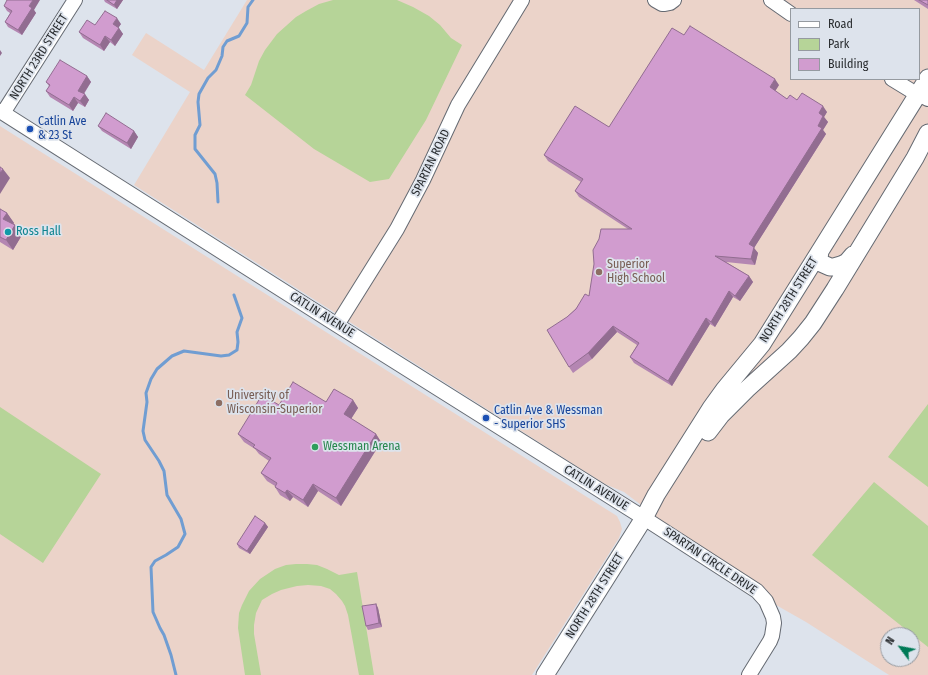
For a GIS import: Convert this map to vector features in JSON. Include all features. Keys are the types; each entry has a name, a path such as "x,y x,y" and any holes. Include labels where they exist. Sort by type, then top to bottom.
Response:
{"main road":[{"name":"NORTH 28TH STREET","path":"545,675 711,408 762,344 820,250 923,96 928,78"},
{"name":"NORTH 28TH STREET","path":"644,518 660,506 720,415 785,356 805,334 824,307 915,158 928,133"},
{"path":"820,250 819,258 821,262 826,266 834,267 847,262 860,248"}],"street":[{"name":"NORTH 23RD STREET","path":"2,112 75,0"},
{"name":"SPARTAN ROAD","path":"337,325 397,229 419,189 458,105 522,0"},
{"path":"655,0 665,4 674,0"},
{"path":"771,0 790,13"},
{"path":"894,80 923,96"},
{"name":"CATLIN AVENUE","path":"2,112 644,518"},
{"name":"SPARTAN CIRCLE DRIVE","path":"644,518 750,587 766,601 774,623 772,636 749,675"}],"shaded area":[{"name":"Superior High School","path":"247,0 928,0 928,675 889,675 806,622 776,605 761,585 670,527 624,492 600,481 134,185 190,92 132,55 146,33 204,70"},
{"name":"University of Wisconsin-Superior","path":"0,126 617,516 622,529 619,538 532,675 0,675"}],"green space":[{"path":"333,0 397,0 429,16 440,25 451,38 462,45 426,120 389,179 370,182 314,149 245,95 251,85 259,61 277,34 296,17 319,4"},
{"path":"928,404 928,487 888,457"},
{"path":"0,407 101,474 43,563 0,534"},
{"path":"874,482 928,526 928,647 920,641 920,627 903,627 812,555"},
{"path":"286,565 317,565 339,575 357,572 374,675 359,675 348,615 342,601 330,589 321,586 308,585 281,590 262,600 256,613 254,625 254,634 261,675 245,675 238,628 239,613 242,605 249,591 260,579 275,569"}],"building":[{"path":"7,0 33,0 29,6 32,8 18,30 5,22 12,11 4,6"},
{"path":"107,0 117,0 114,5"},
{"path":"919,0 928,0 928,5"},
{"path":"105,11 117,18 113,24 119,28 111,40 105,36 100,45 79,32 87,20 95,25"},
{"path":"690,26 775,79 770,87 787,99 790,95 797,100 802,93 823,106 819,113 823,116 818,126 822,128 749,244 754,247 751,259 715,256 749,276 735,296 729,291 711,322 706,318 668,381 630,357 639,343 613,326 588,353 569,367 547,330 567,317 576,309 585,294 589,296 594,264 593,250 599,239 601,229 632,229 575,191 583,179 544,155 575,106 609,127 672,28 684,35"},
{"path":"60,60 87,76 78,91 85,94 80,101 74,97 69,105 46,91 50,85 46,82"},
{"path":"106,113 134,131 127,143 98,126"},
{"path":"0,209 7,213 3,219 15,225 6,240 0,237"},
{"name":"Wessman Arena","path":"293,382 326,402 334,389 353,400 344,414 376,434 336,498 313,484 303,500 287,490 285,493 275,487 277,483 261,473 271,458 253,447 255,445 238,434 262,395 279,405"},
{"path":"255,516 265,523 247,551 237,544"},
{"path":"376,604 379,623 366,626 362,606"}],"waterway":[{"path":"218,202 215,174 195,149 195,135 200,125 198,102 199,94 208,78 216,70 222,56 223,47 227,41 239,36 247,23 248,7 253,0"},
{"path":"176,675 164,635 153,612 151,567 155,561 178,547 185,534 181,519 167,495 164,471 145,440 143,431 147,402 146,393 151,379 157,369 172,356 184,351 221,356 229,355 237,350 237,332 242,318 234,295"}],"place":[{"name":"Catlin Ave & 23 St","path":"30,129"},
{"name":"Ross Hall","path":"8,232"},
{"name":"Superior High School","path":"599,272"},
{"name":"University of Wisconsin-Superior","path":"219,403"},
{"name":"Catlin Ave & Wessman - Superior SHS","path":"486,418"},
{"name":"Wessman Arena","path":"315,447"}]}
